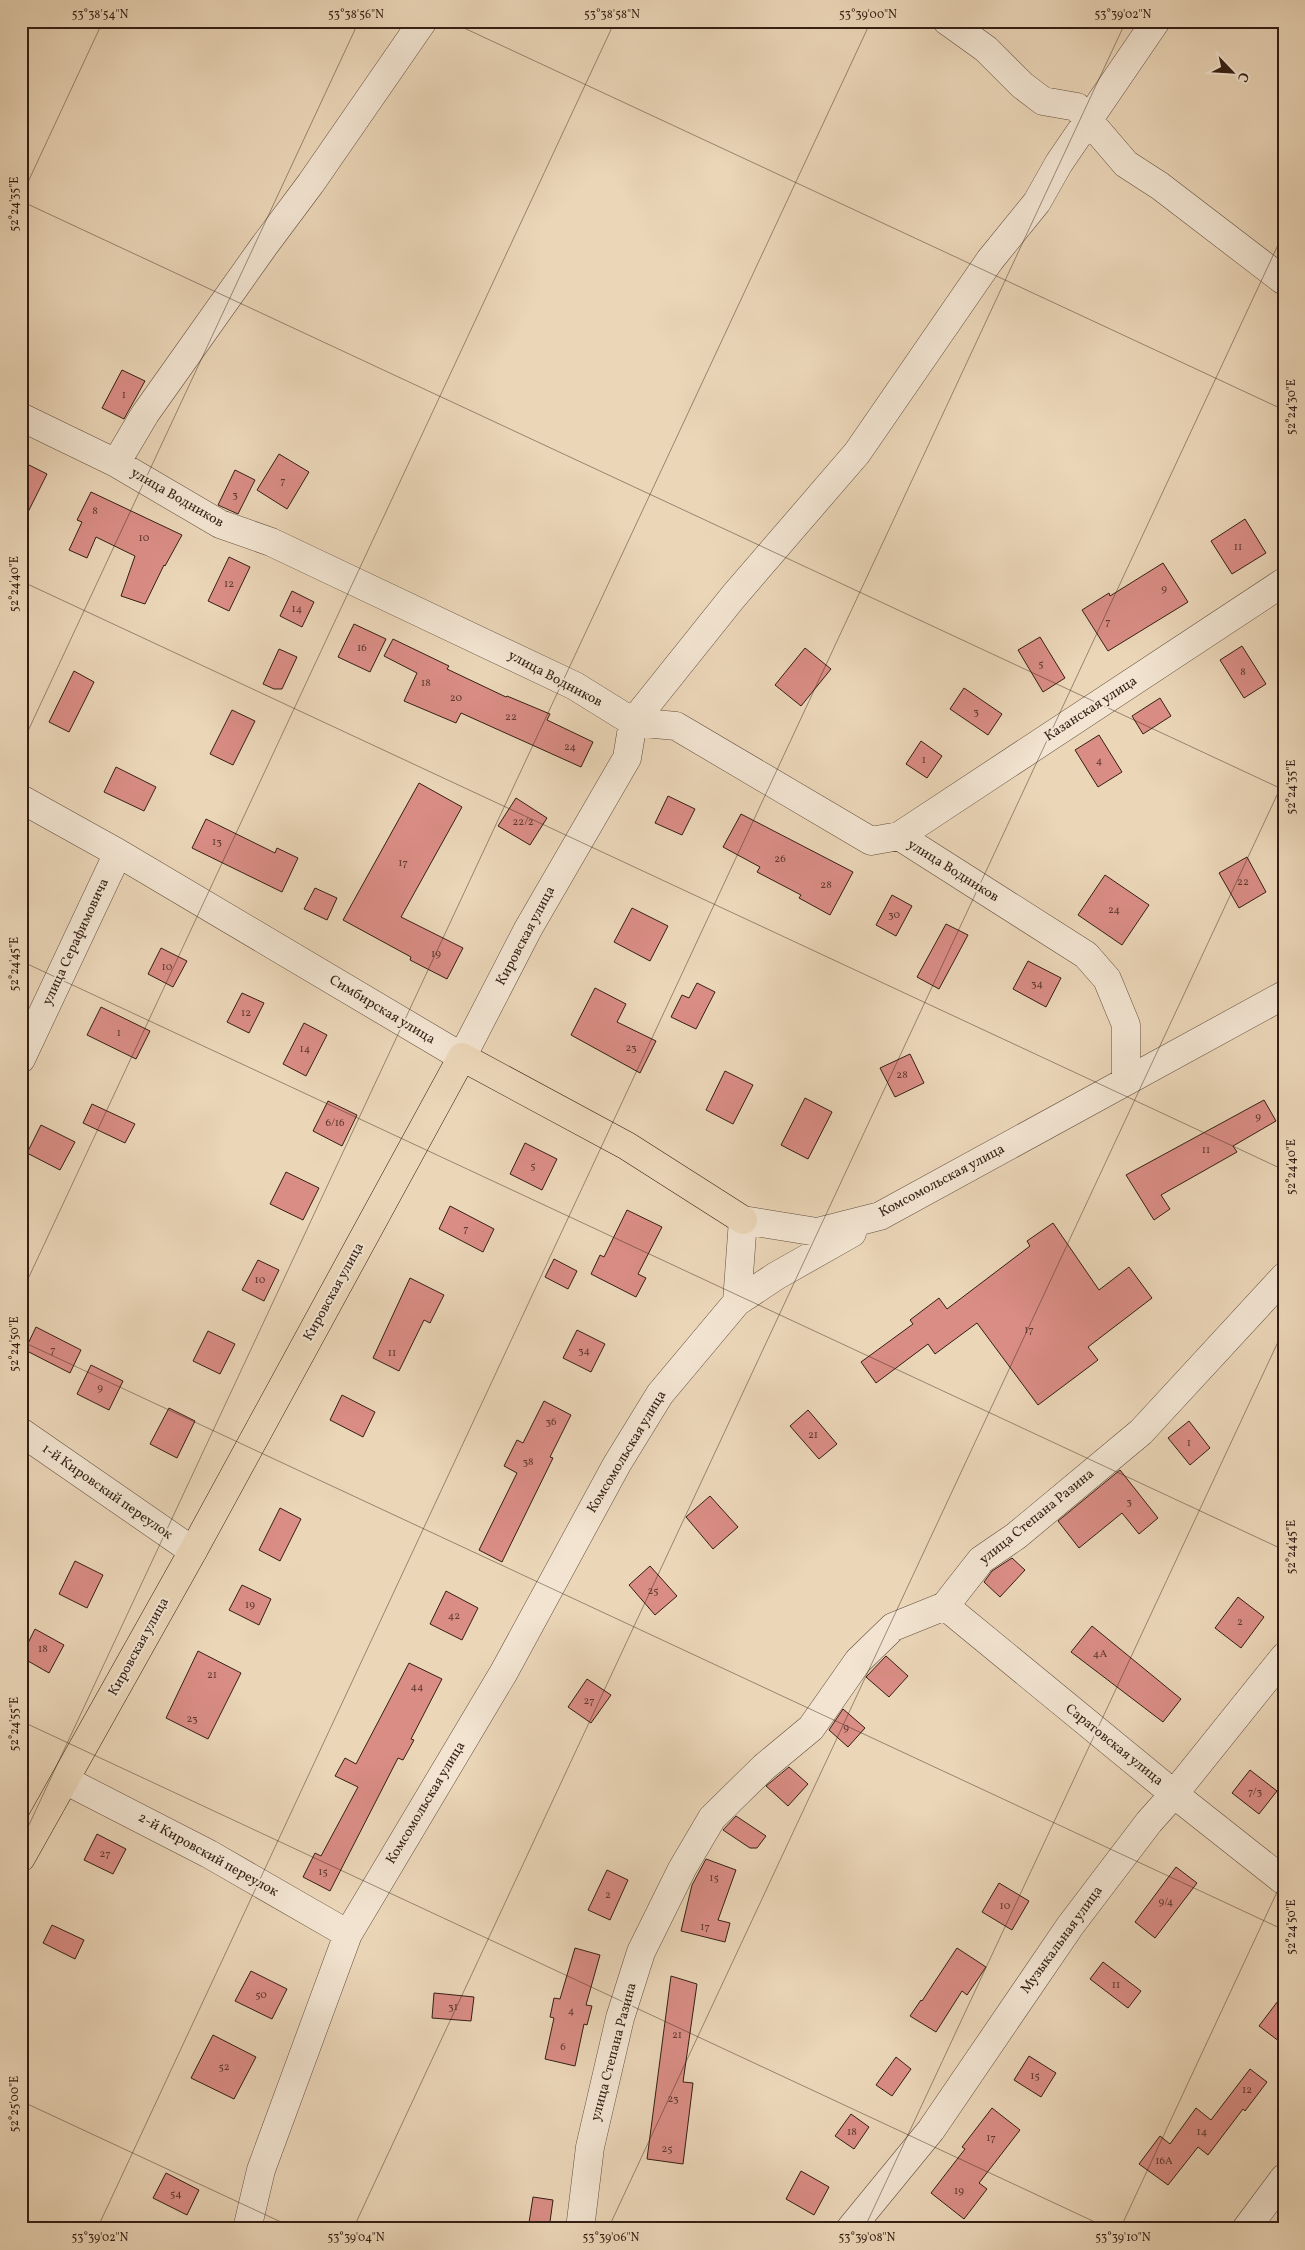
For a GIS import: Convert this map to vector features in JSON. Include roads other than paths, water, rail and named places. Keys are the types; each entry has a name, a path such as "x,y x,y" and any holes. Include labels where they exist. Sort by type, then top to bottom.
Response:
{"main road":[{"name":"Симбирская улица","path":"462,1057 627,1146 743,1220"},
{"name":"Кировская улица","path":"21,1858 193,1552 462,1057"}],"street":[{"path":"116,463 145,414 311,183 423,21"},
{"path":"947,21 986,49 1022,84 1043,101 1077,107 1126,164 1160,186 1284,281"},
{"path":"633,722 733,597 857,453 990,260 1037,202 1059,163 1156,21"},
{"name":"улица Водников","path":"21,417 116,463 220,524 271,542 575,686 633,722 676,726 870,840 899,836 1086,955 1107,979 1126,1025 1126,1081"},
{"name":"Казанская улица","path":"899,836 1284,582"},
{"name":"Кировская улица","path":"462,1057 528,929 627,758 633,722"},
{"name":"Симбирская улица","path":"21,799 118,853 462,1057"},
{"name":"улица Серафимовича","path":"21,1059 118,853"},
{"name":"Комсомольская улица","path":"247,2229 261,2170 348,1934 504,1672 617,1464 660,1394 737,1302 776,1276 880,1216 1284,995"},
{"name":"Комсомольская улица","path":"743,1220 817,1232 880,1216"},
{"path":"737,1302 743,1220"},
{"name":"улица Степана Разина","path":"580,2229 590,2147 620,2018 641,1952 682,1869 712,1818 764,1767 810,1728 858,1661 893,1627 945,1606 981,1560 1016,1536 1141,1432 1284,1277"},
{"name":"1-й Кировский переулок","path":"21,1432 193,1552"},
{"name":"Саратовская улица","path":"945,1606 1174,1794 1284,1881"},
{"name":"Музыкальная улица","path":"850,2229 931,2130 1070,1926 1149,1822 1174,1794 1284,1657"},
{"name":"2-й Кировский переулок","path":"65,1780 209,1854 348,1934"},
{"path":"1246,2229 1284,2178"}]}
